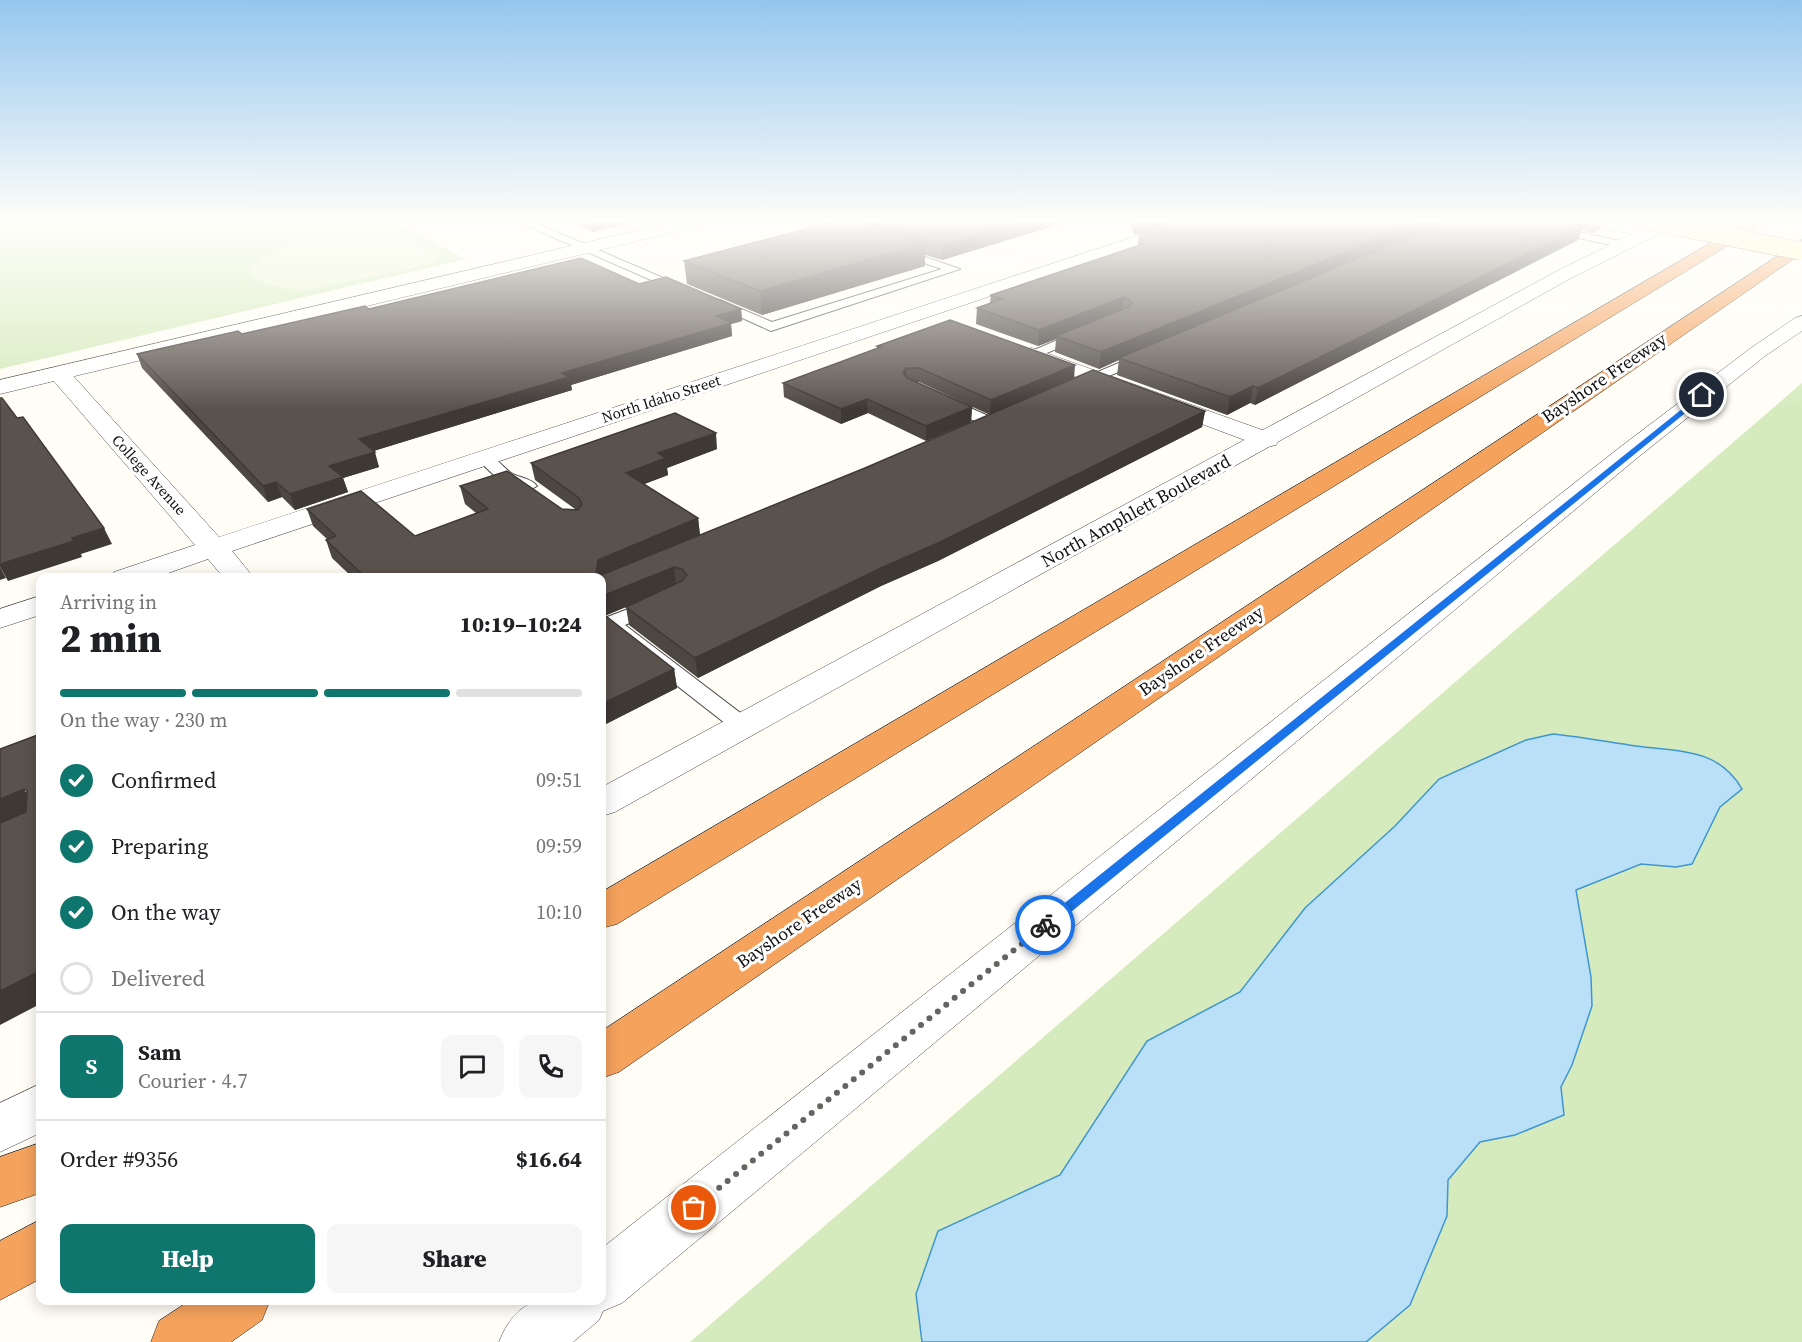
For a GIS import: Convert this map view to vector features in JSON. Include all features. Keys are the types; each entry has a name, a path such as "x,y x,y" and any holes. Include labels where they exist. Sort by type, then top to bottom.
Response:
{"highway":[{"path":"606,910 1655,284"},
{"name":"Bayshore Freeway","path":"606,1054 1745,284"},
{"path":"1600,381 1772,289"},
{"path":"0,1182 36,1169"},
{"path":"0,1272 36,1250"},
{"path":"180,1342 235,1305"}],"street":[{"path":"0,387 436,284"},
{"name":"North Idaho Street","path":"139,573 1010,284"},
{"name":"North Amphlett Boulevard","path":"606,801 1267,440 1548,284"},
{"path":"921,313 950,324"},
{"path":"606,1279 1628,453 1766,346 1802,322"},
{"path":"1022,350 1267,440"},
{"name":"College Avenue","path":"58,373 236,573"},
{"path":"0,619 36,606"},
{"path":"0,1129 36,1109"},
{"path":"528,1342 573,1305"}],"lane":[{"path":"670,284 771,327 910,284"},
{"path":"1022,350 1100,327"},
{"path":"1058,392 1163,348"},
{"path":"935,397 994,420 968,431"},
{"path":"484,458 506,477 526,485 545,500"},
{"path":"676,594 606,626 743,726"}],"green space":[{"path":"0,284 362,284 0,369"},
{"path":"265,284 339,284 301,292"},
{"path":"1802,383 1802,1342 690,1342"}],"water":[{"path":"1553,734 1695,754 1721,765 1742,789 1720,807 1692,864 1676,867 1641,864 1576,890 1591,977 1592,1006 1572,1065 1561,1087 1564,1115 1515,1135 1480,1142 1448,1180 1447,1216 1410,1305 1366,1342 922,1342 916,1294 938,1231 1060,1175 1147,1041 1240,992 1305,908 1395,826 1439,779 1526,740"}],"building":[{"path":"474,284 682,284 741,309 716,316 731,323 562,373 569,377 359,439 375,452 329,466 343,477 290,494 276,482 263,486 137,354 238,331 242,334 365,306 369,309"},
{"path":"741,284 785,284 760,291"},
{"path":"1025,284 1268,284 1101,352 1056,336 1129,307 1132,302 1124,297 1039,330 977,308 1002,299 991,295"},
{"path":"1298,284 1467,284 1258,388 1253,386 1230,397 1119,358"},
{"path":"950,320 1075,365 991,400 919,368 906,368 903,373 907,378 972,407 926,426 867,399 841,409 783,383 881,347 877,346"},
{"path":"1093,370 1205,411 938,543 695,658 626,607 682,581 687,575 682,569 674,567 606,594 606,573 865,468"},
{"path":"0,398 17,418 23,417 104,528 72,538 74,541 0,564"},
{"path":"675,413 716,433 658,453 666,458 626,473 698,518 598,560 596,573 361,573 326,540 336,536 307,509 361,491 415,536 488,509 460,486 507,471 562,509 578,510 582,504 579,498 531,463"},
{"path":"606,616 674,669 606,702"},
{"path":"36,736 36,973 0,991 0,823 26,812 27,791 24,789 0,799 0,749"}],"way so far":[{"path":"694,1208 1045,925"}],"route":[{"path":"1045,925 1702,395"}]}
